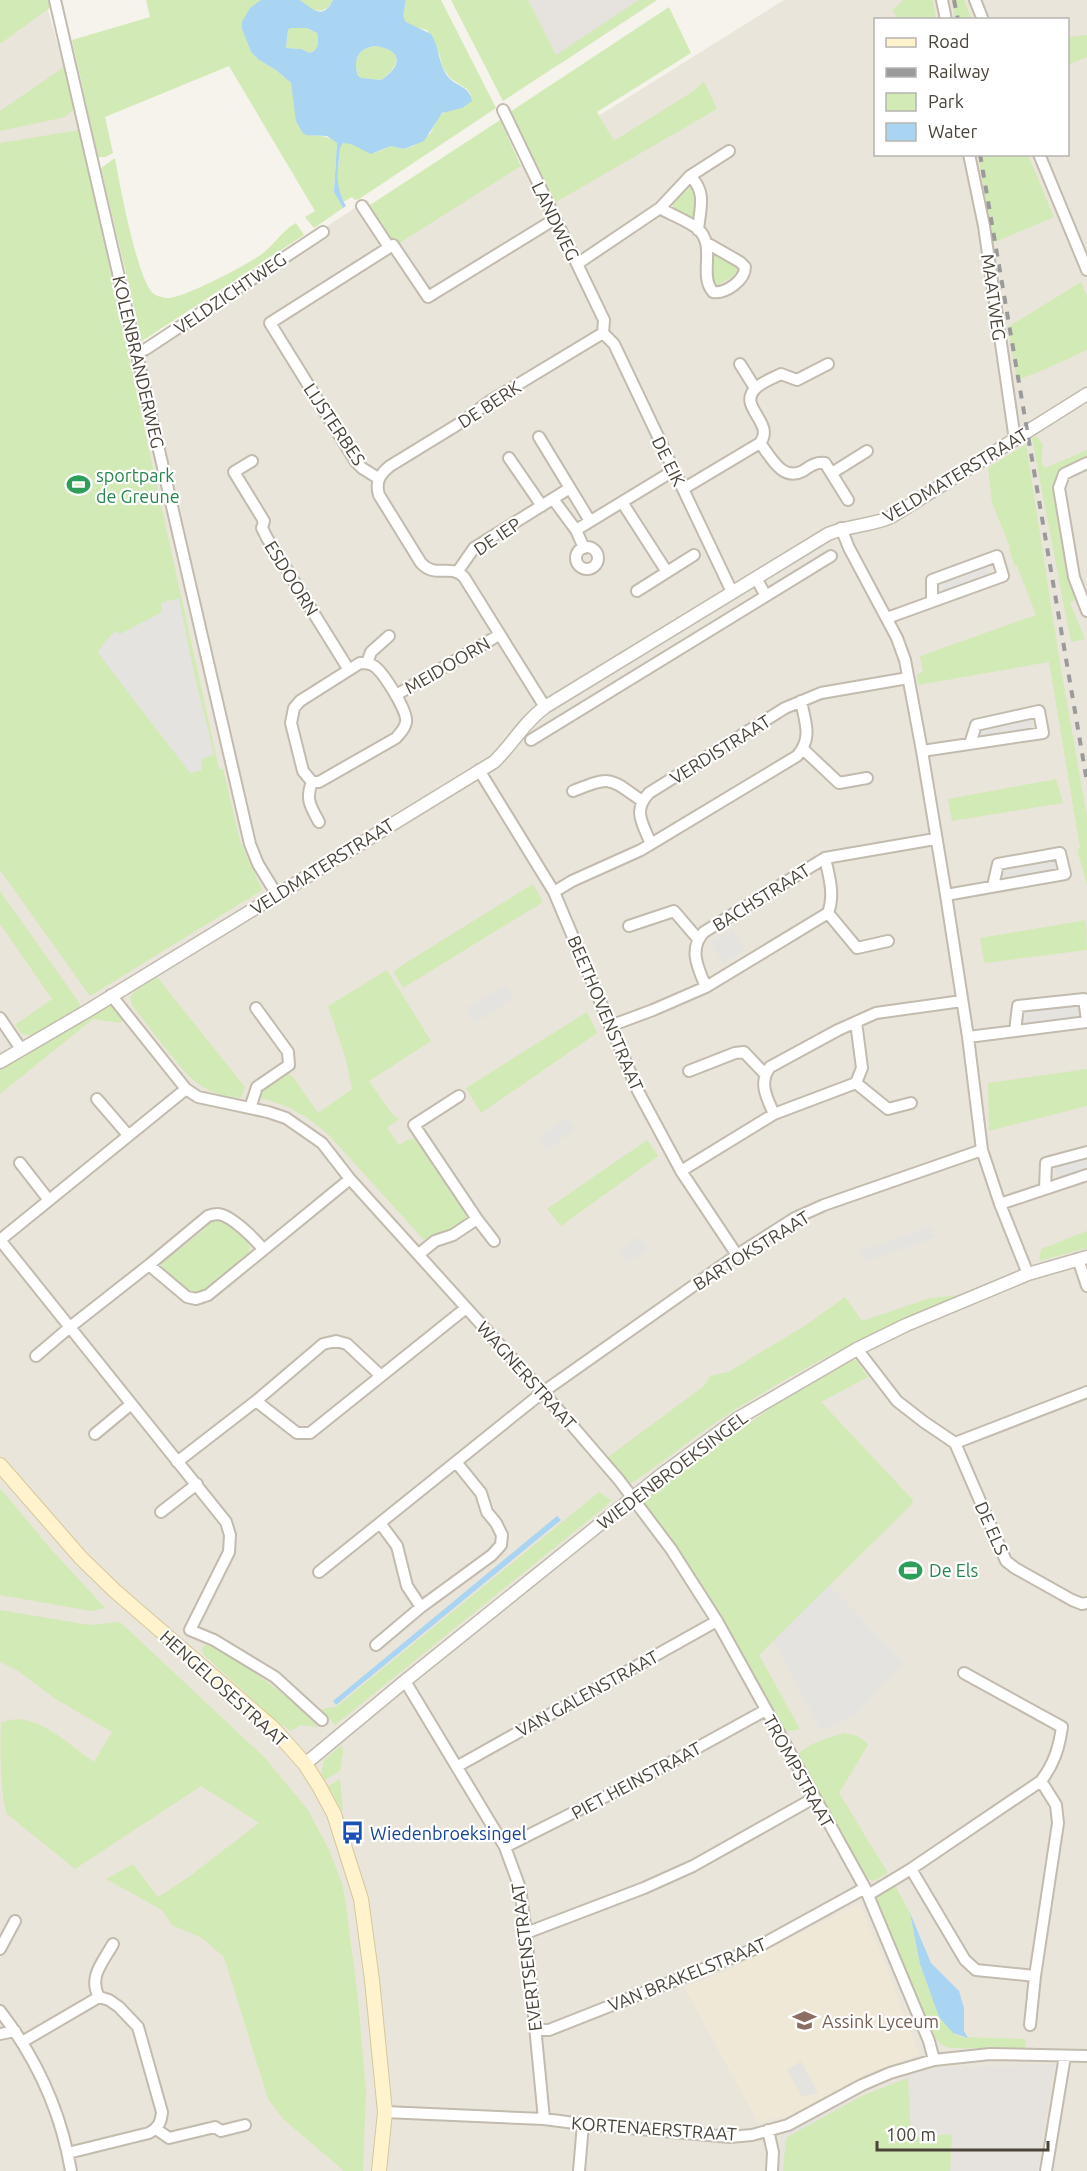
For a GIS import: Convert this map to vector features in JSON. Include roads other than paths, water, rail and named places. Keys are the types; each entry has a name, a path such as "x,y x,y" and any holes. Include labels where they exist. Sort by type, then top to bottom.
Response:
{"main road":[{"name":"HENGELOSESTRAAT","path":"0,1465 81,1558 178,1647 273,1728 305,1764 334,1814 361,1899 386,2112 379,2171"}],"street":[{"name":"KOLENBRANDERWEG","path":"55,0 250,844 258,864 277,895"},
{"path":"942,0 946,18"},
{"path":"975,0 982,18"},
{"name":"LANDWEG","path":"503,110 604,321 603,333"},
{"path":"577,264 660,208 690,176 729,151"},
{"name":"MAATWEG","path":"969,156 984,226 1015,440"},
{"path":"1040,156 1087,270"},
{"path":"690,176 698,183 701,190 699,230"},
{"path":"362,206 389,247 393,245 428,297 555,219"},
{"path":"660,208 699,230 707,243 741,262 745,267 741,278 723,292 713,292 708,286 707,243"},
{"name":"VELDZICHTWEG","path":"137,353 323,232"},
{"name":"LIJSTERBES","path":"389,247 270,323 356,462 378,478 379,495 421,564 427,570 434,572 458,571"},
{"name":"DE BERK","path":"378,478 390,466 465,420 487,403 603,333"},
{"name":"DE EIK","path":"603,333 614,344 732,592"},
{"path":"740,364 755,388"},
{"path":"683,489 763,438 765,429 751,406 750,398 755,388 781,374 797,380 804,378 828,364"},
{"name":"VELDMATERSTRAAT","path":"0,1062 494,762 504,753 526,723 545,707 631,654 828,534 841,528 871,524 891,517 1087,394"},
{"path":"539,437 590,521"},
{"path":"760,442 781,469 789,474 795,475 818,462 825,463 848,500"},
{"path":"832,473 867,451"},
{"path":"509,458 542,506"},
{"name":"ESDOORN","path":"252,461 234,472 264,521 262,528 267,538 349,670"},
{"path":"1087,463 1064,474 1059,488 1074,578 1087,611"},
{"path":"576,530 673,471"},
{"name":"DE IEP","path":"458,571 474,548 570,488"},
{"path":"553,499 576,530 584,548"},
{"path":"622,502 667,572"},
{"path":"841,528 849,548 887,618 905,660 946,895 968,1037 982,1150 1000,1204 1028,1274"},
{"path":"637,591 694,555"},
{"path":"531,740 831,556"},
{"path":"887,618 1003,576 997,556 932,580 932,601"},
{"path":"458,571 464,577 545,707"},
{"path":"756,578 766,596"},
{"name":"MEIDOORN","path":"396,695 499,635"},
{"path":"319,822 309,804 308,793 312,782 303,771 291,723 294,708 300,701 360,663 368,663 371,652 388,636"},
{"path":"631,654 641,672"},
{"name":"MEIDOORN","path":"312,782 319,782 396,738 404,730 406,715 396,695 375,666 368,663"},
{"name":"VERDISTRAAT","path":"642,801 649,793 785,708 821,693 908,678"},
{"path":"554,892 572,881 651,844 797,756 807,739 801,701"},
{"path":"922,751 970,744 1043,733 1039,711 976,725 970,744"},
{"path":"803,749 839,783 867,778"},
{"name":"BEETHOVENSTRAAT","path":"479,770 554,892 638,1091 681,1171 737,1255"},
{"path":"573,792 602,780 614,782 642,801 639,809 640,818 651,844"},
{"name":"BACHSTRAAT","path":"706,987 694,950 698,939 704,932 825,858 936,839"},
{"path":"946,895 1065,874 1060,853 998,864 993,886"},
{"name":"BACHSTRAAT","path":"825,858 832,890 832,904 828,913"},
{"name":"BACHSTRAAT","path":"629,926 674,911 698,939"},
{"path":"610,1026 706,987 828,913 857,948 888,941"},
{"name":"WAGNERSTRAAT","path":"111,995 186,1089 198,1097 286,1118 322,1143 350,1179 543,1392 633,1498"},
{"path":"968,1037 1016,1031 1087,1021 1084,999 1018,1006 1016,1031"},
{"path":"774,1114 764,1086 765,1074 770,1067 838,1030 876,1013 962,1001"},
{"path":"250,1108 257,1087 289,1065 288,1052 256,1008"},
{"path":"0,1018 21,1049"},
{"path":"681,1171 774,1114 856,1083 862,1068 856,1022"},
{"path":"690,1071 735,1053 744,1052 765,1074"},
{"path":"856,1083 888,1109 911,1103"},
{"path":"178,1647 190,1630 229,1552 230,1535 225,1522 70,1327 4,1252 0,1240 186,1089"},
{"path":"459,1096 414,1125 494,1241"},
{"path":"97,1099 128,1135"},
{"name":"BARTOKSTRAAT","path":"319,1572 543,1392 737,1255 795,1218 824,1205 982,1150"},
{"path":"1046,1189 1046,1163 1087,1152"},
{"path":"20,1163 48,1199"},
{"path":"1000,1204 1087,1175"},
{"path":"149,1265 187,1297 196,1299 208,1295 350,1179"},
{"path":"36,1356 208,1216 218,1214 228,1218 255,1239 263,1250"},
{"path":"419,1254 435,1241 453,1235 477,1219"},
{"path":"1083,1258 1087,1286"},
{"name":"WIEDENBROEKSINGEL","path":"305,1764 633,1498 737,1419 857,1349 906,1325 1028,1274 1083,1258"},
{"path":"256,1401 297,1433 310,1433 466,1308"},
{"path":"177,1462 256,1401 323,1344 336,1341 347,1344 380,1375"},
{"path":"857,1349 897,1401 955,1443 1087,1392"},
{"path":"95,1434 130,1405"},
{"name":"DE ELS","path":"955,1443 1006,1561 1072,1600 1082,1604 1087,1603"},
{"path":"376,1645 421,1607 492,1556 501,1545 502,1535 487,1512 481,1493 456,1462"},
{"path":"161,1512 196,1485"},
{"name":"TROMPSTRAAT","path":"633,1498 671,1549 717,1621 866,1891 929,2041 934,2060"},
{"path":"380,1523 397,1546 407,1586 421,1607"},
{"name":"VAN GALENSTRAAT","path":"458,1766 717,1621"},
{"path":"190,1630 214,1640 275,1677 322,1720"},
{"path":"964,1673 1062,1727 1057,1754 1050,1770 1041,1781 1056,1805 1058,1823 1030,2025"},
{"name":"EVERTSENSTRAAT","path":"405,1681 505,1847 520,1888 544,2119"},
{"name":"PIET HEINSTRAAT","path":"505,1847 646,1776 766,1710"},
{"name":"VAN BRAKELSTRAAT","path":"535,2030 549,2030 752,1950 911,1869 1041,1781"},
{"path":"526,1933 654,1884 693,1866 814,1798"},
{"path":"911,1869 965,1960 976,1970 1035,1976"},
{"path":"0,1949 15,1921"},
{"path":"68,2153 149,2133 156,2129 161,2121 162,2112 138,2027 109,2000 99,1997 94,1988 93,1980 113,1944"},
{"path":"22,2042 99,1997"},
{"path":"0,2011 15,2031 43,2078 57,2115 71,2171"},
{"path":"0,2034 15,2031"},
{"name":"KORTENAERSTRAAT","path":"386,2112 544,2119 719,2137 752,2135 796,2121 862,2085 891,2073 934,2060 990,2054 1087,2056"},
{"path":"1046,2171 1065,2056"},
{"path":"579,2171 583,2124"},
{"path":"156,2129 169,2138 215,2127 221,2132 245,2125"},
{"path":"768,2130 773,2152 772,2171"}],"water":[{"path":"261,0 299,0 321,12 329,7 333,0 406,0 403,16 406,22 431,34 445,73 468,92 472,101 462,108 442,113 424,141 404,149 391,146 371,154 351,144 343,143 340,148 338,178 346,206 343,208 334,192 337,143 327,136 306,135 302,132 296,121 291,83 251,52 242,29 242,22 250,8","holes":["307,28 317,33 318,42 315,50 310,53 301,49 286,48 288,30","374,46 390,51 397,59 393,69 381,80 358,76 356,65 358,56 368,47"]},
{"path":"557,1516 561,1520 336,1705 333,1701"},
{"path":"910,1913 931,1963 959,1991 964,2008 964,2031 968,2038 953,2033 939,2017 920,1964"}],"railway":[{"path":"954,0 958,18"},
{"path":"980,156 1087,782"}],"place":[{"name":"sportpark de Greune","path":"78,485"},
{"name":"De Els","path":"911,1570"},
{"name":"Wiedenbroeksingel","path":"352,1833"},
{"name":"Assink Lyceum","path":"804,2021"}]}
